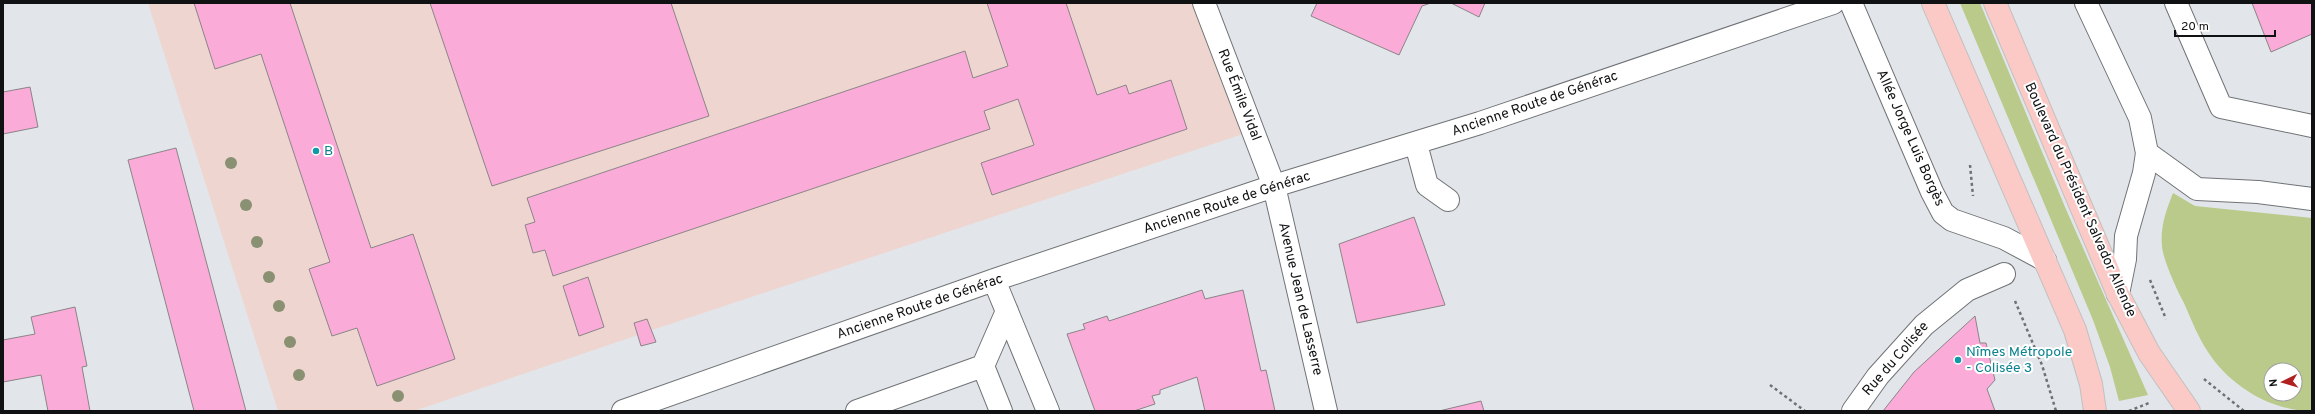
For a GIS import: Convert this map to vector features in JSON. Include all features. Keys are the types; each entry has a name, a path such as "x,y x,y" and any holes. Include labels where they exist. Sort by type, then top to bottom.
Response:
{"main road":[{"path":"1933,3 2076,330 2091,384 2095,411"},
{"name":"Boulevard du Président Salvador Allende","path":"1995,3 2118,294 2149,353 2189,411"}],"street":[{"name":"Rue Émile Vidal","path":"1204,3 1274,186"},
{"name":"Ancienne Route de Générac","path":"623,411 994,280 1274,186 1416,144 1833,3"},
{"name":"Allée Jorge Luis Borgès","path":"1851,3 1932,192 1943,213 1952,220 2004,238 2045,260"},
{"path":"2086,3 2140,118 2147,152 2144,173 2126,236 2125,259 2118,294"},
{"path":"2176,3 2221,107 2312,126"},
{"path":"1416,144 1427,185 1448,200"},
{"path":"2147,152 2197,189 2258,192 2312,199"},
{"name":"Avenue Jean de Lasserre","path":"1274,186 1326,411"},
{"name":"Rue du Colisée","path":"1853,411 1878,376 1924,325 1967,290 2004,274"},
{"path":"994,280 1048,411"},
{"path":"1001,411 983,366 1007,312"},
{"path":"857,411 983,366"}],"path":[{"path":"1970,159 1975,215 1974,227"},
{"path":"2149,277 2167,323"},
{"path":"2202,378 2244,411"},
{"path":"1770,385 1805,411"}],"shaded area":[{"path":"148,3 1194,3 1243,134 652,330 647,319 634,323 638,335 414,411 278,411"}],"green space":[{"path":"1960,3 1980,3 2065,207 2148,395 2119,401 2110,367 2093,320"},
{"path":"2173,193 2195,206 2312,218 2312,411 2282,407 2270,402 2303,402 2303,362 2263,362 2263,399 2240,386 2228,376 2208,352 2174,283 2163,252 2163,226"}],"building":[{"name":"B","path":"194,3 290,3 371,248 413,234 455,359 377,386 357,328 332,336 309,269 330,262 261,54 215,69"},
{"path":"430,3 671,3 709,116 492,186"},
{"path":"987,3 1066,3 1097,95 1126,85 1129,94 1171,80 1187,129 992,195 981,163 1034,145 1018,99 984,111 990,129 553,276 545,250 533,253 525,225 535,222 527,198 965,51 973,78 1008,66"},
{"path":"1317,3 1431,3 1422,6 1399,55 1311,16"},
{"path":"1451,3 1485,3 1479,17"},
{"path":"2252,3 2312,3 2312,34 2271,52"},
{"path":"30,87 38,127 3,134 3,92"},
{"path":"176,148 246,411 194,411 128,160"},
{"path":"1414,217 1445,305 1357,323 1339,244"},
{"path":"588,277 604,327 579,336 563,286"},
{"path":"1202,290 1205,299 1243,290 1261,371 1266,370 1275,411 1205,411 1197,377 1160,390 1160,394 1152,396 1155,404 1134,411 1095,411 1067,334 1085,329 1083,324 1107,316 1109,321"},
{"path":"75,307 87,366 82,367 90,411 48,411 41,375 3,382 3,340 35,334 31,317"},
{"name":"Nîmes Métropole - Colisée 3","path":"1975,316 1980,343 1986,343 1995,380 1987,389 1995,411 1883,411 1914,372"},
{"path":"647,319 656,342 641,346 634,323"},
{"path":"1481,401 1484,411 1439,411"}],"place":[{"name":"B","path":"316,151"},
{"name":"Nîmes Métropole - Colisée 3","path":"1958,360"}]}
